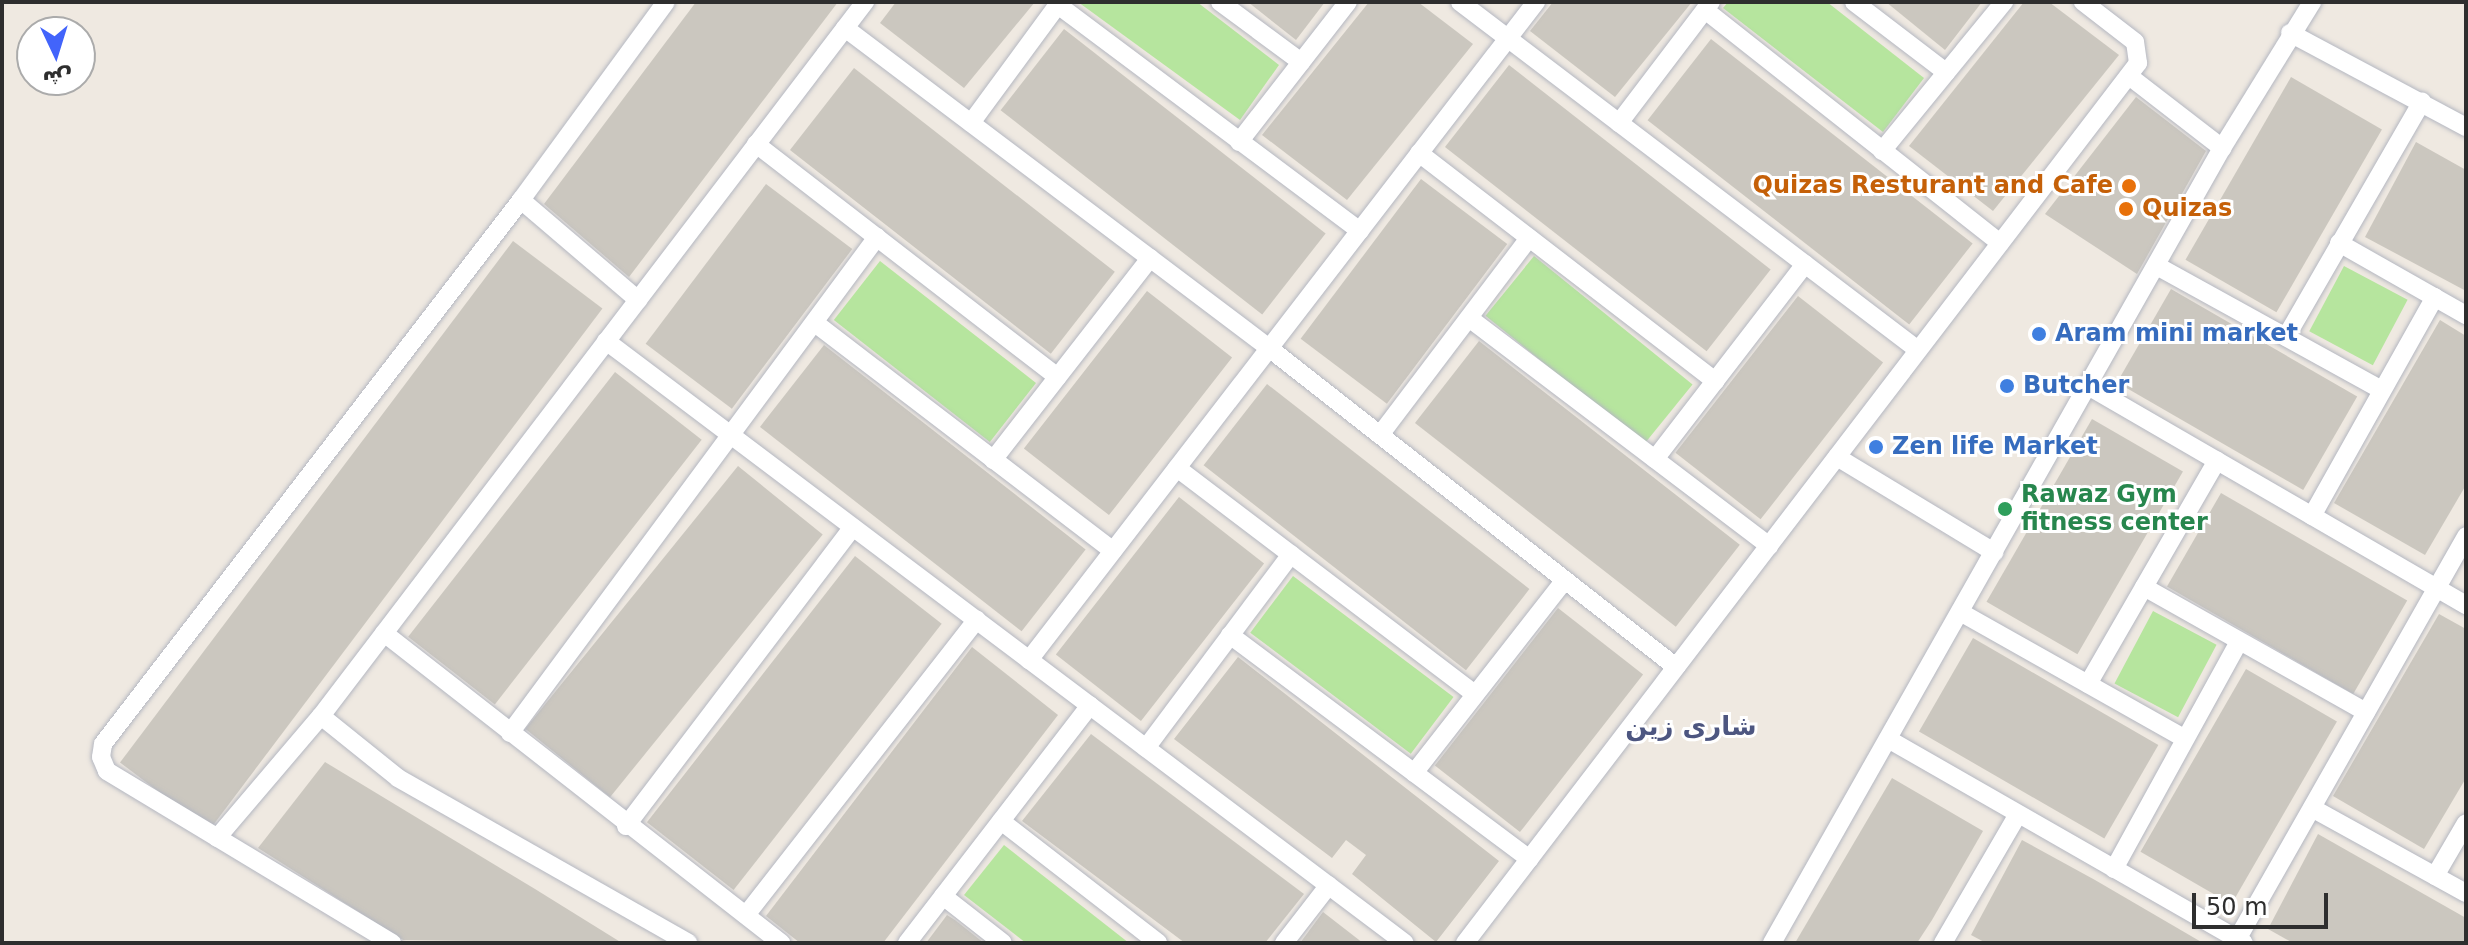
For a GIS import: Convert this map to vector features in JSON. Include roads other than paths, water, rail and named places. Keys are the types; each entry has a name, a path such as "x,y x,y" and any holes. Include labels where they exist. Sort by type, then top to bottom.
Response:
{"street":[{"path":"392,943 107,771 101,757 103,744 521,200 666,2"},
{"path":"217,838 321,716 865,2"},
{"path":"1220,2 1301,62"},
{"path":"1239,142 1348,2"},
{"path":"1460,2 1918,350"},
{"path":"1029,660 1536,2"},
{"path":"1854,2 1946,72"},
{"path":"1882,151 2004,2"},
{"path":"1465,943 2129,76 2141,53 2135,42 2083,2"},
{"path":"1772,943 2222,148 2290,33 2312,2"},
{"path":"971,123 1059,3 1360,231"},
{"path":"1619,123 1708,6 1882,151 2000,243"},
{"path":"845,28 1269,348 1676,667"},
{"path":"2290,33 2466,127"},
{"path":"2129,76 2222,148"},
{"path":"2286,337 2422,101"},
{"path":"756,144 1058,377"},
{"path":"1419,153 1715,381"},
{"path":"521,200 638,300"},
{"path":"510,733 733,436 877,237"},
{"path":"1380,435 1529,238"},
{"path":"2339,243 2466,315"},
{"path":"993,460 1150,258"},
{"path":"1655,459 1805,264"},
{"path":"2157,266 2382,390"},
{"path":"2312,516 2435,297"},
{"path":"1469,318 1769,546"},
{"path":"815,323 1113,551"},
{"path":"606,341 1405,943"},
{"path":"2088,386 2466,605"},
{"path":"1837,457 1994,552"},
{"path":"2088,684 2217,461"},
{"path":"1177,468 1475,694"},
{"path":"626,826 853,527"},
{"path":"1888,739 2239,942 2466,536"},
{"path":"1146,748 1291,554"},
{"path":"1414,773 1565,580"},
{"path":"2144,587 2366,712"},
{"path":"1960,612 2185,739"},
{"path":"746,915 977,619"},
{"path":"384,633 626,826 781,943"},
{"path":"1230,635 1529,859"},
{"path":"2114,869 2239,642"},
{"path":"907,943 1090,705"},
{"path":"321,716 398,778 688,943"},
{"path":"2312,808 2466,893"},
{"path":"1943,943 2018,814"},
{"path":"1001,821 1158,943"},
{"path":"2435,876 2466,823"},
{"path":"1284,943 1329,885"},
{"path":"943,896 1003,943"}],"place":[{"name":"Quizas Resturant and Cafe","path":"2129,186"},
{"name":"Quizas","path":"2126,209"},
{"name":"Aram mini market","path":"2039,334"},
{"name":"Butcher","path":"2007,386"},
{"name":"Zen life Market","path":"1876,447"},
{"name":"Rawaz Gym fitness center","path":"2005,509"}],"district":[{"name":"شاری زین","path":"1691,727"}]}
